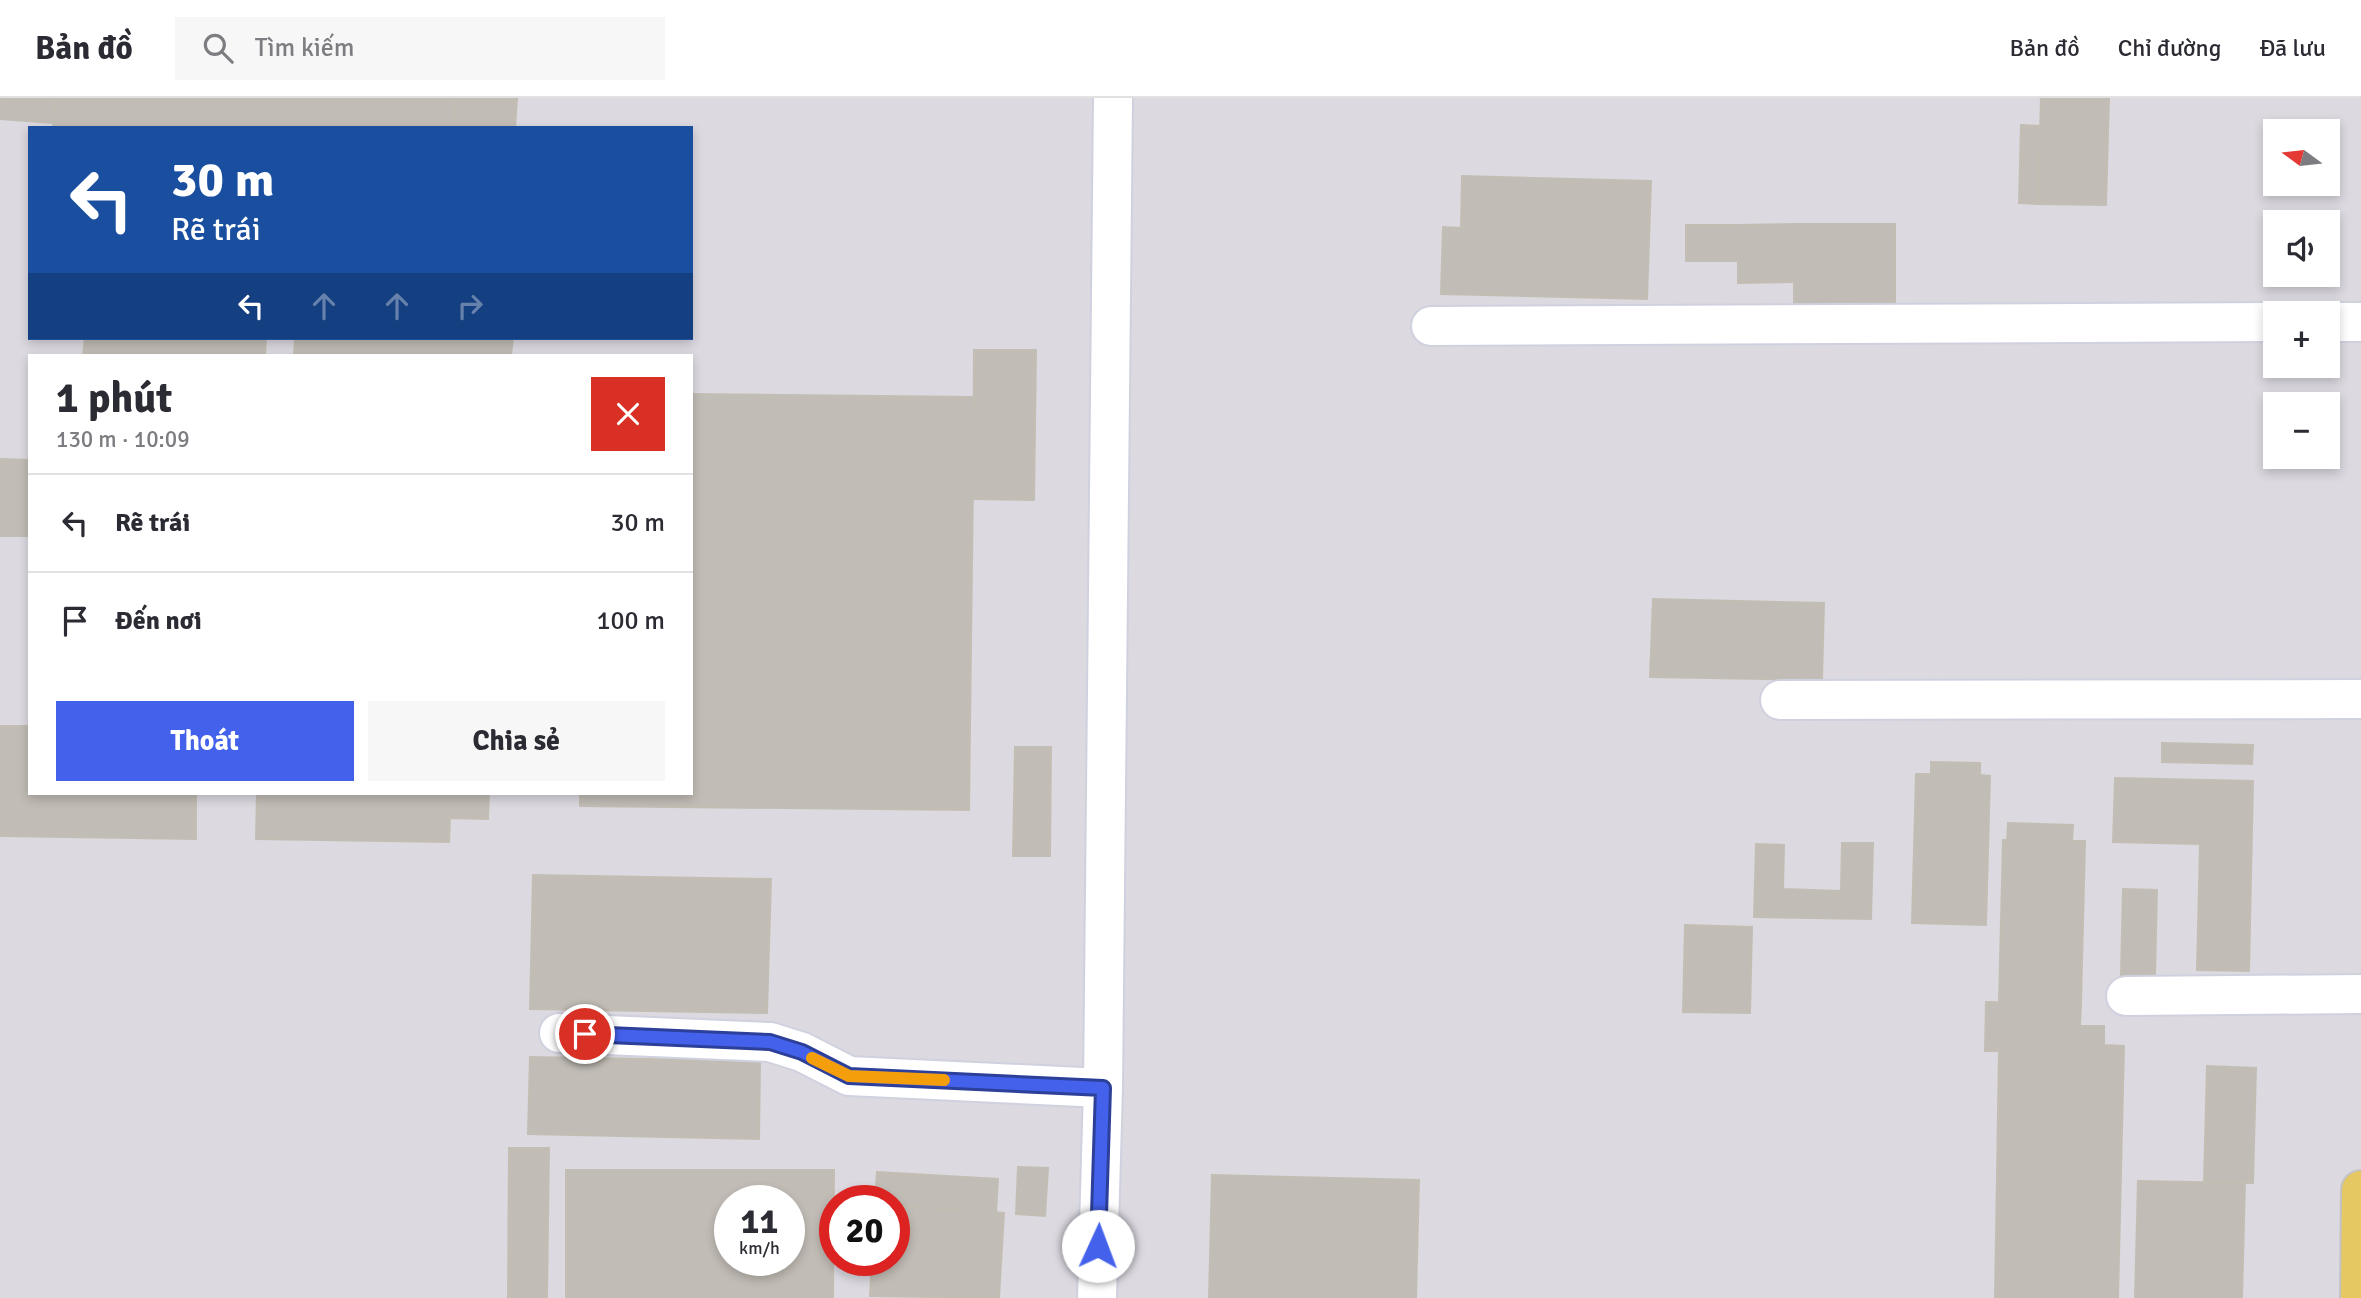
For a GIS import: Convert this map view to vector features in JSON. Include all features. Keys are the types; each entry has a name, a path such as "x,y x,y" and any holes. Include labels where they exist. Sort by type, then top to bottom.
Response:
{"main road":[{"path":"2360,1298 2361,1190"}],"lane":[{"path":"1097,1298 1103,1088 1113,98"},
{"path":"1431,326 2263,322"},
{"path":"2340,322 2361,322"},
{"path":"1780,700 2361,699"},
{"path":"2126,996 2361,994"},
{"path":"558,1033 770,1042 802,1052 849,1076 1103,1088"}],"shaded area":[{"path":"0,98 2361,98 2361,1298 0,1298"}],"building":[{"path":"0,98 55,98 53,123 0,119"},
{"path":"55,98 456,98 454,126 53,126"},
{"path":"456,98 517,98 515,126 454,126"},
{"path":"2041,98 2109,98 2106,205 2038,204"},
{"path":"2021,125 2040,126 2038,204 2019,203"},
{"path":"1462,176 1651,181 1647,299 1441,294 1443,227 1461,228"},
{"path":"1794,224 1794,282 1738,283 1738,225"},
{"path":"1794,224 1895,224 1895,307 1794,308"},
{"path":"1686,225 1738,225 1738,261 1686,261"},
{"path":"85,340 266,340 265,354 83,354"},
{"path":"295,340 513,340 511,354 294,354"},
{"path":"974,350 1036,350 1034,500 973,499"},
{"path":"693,394 974,397 969,810 580,806 580,795 693,795"},
{"path":"0,459 28,460 28,536 0,536"},
{"path":"1653,599 1824,603 1822,680 1650,677"},
{"path":"0,726 28,726 28,795 196,795 196,839 0,836"},
{"path":"2162,743 2253,745 2252,764 2162,762"},
{"path":"1015,747 1051,747 1050,856 1013,856"},
{"path":"1931,762 1980,763 1980,775 1990,776 1986,925 1912,923 1916,774 1931,774"},
{"path":"2115,778 2253,781 2249,971 2197,970 2200,844 2113,842"},
{"path":"257,795 489,795 488,819 450,818 449,842 256,839"},
{"path":"2008,823 2073,825 2072,841 2085,841 2081,1004 1999,1003 2003,840 2007,840"},
{"path":"1842,843 1873,843 1871,919 1754,917 1756,844 1784,845 1783,889 1841,891"},
{"path":"533,875 771,879 767,1013 530,1009"},
{"path":"2123,889 2157,890 2155,976 2121,975"},
{"path":"1685,925 1752,927 1750,1013 1683,1012"},
{"path":"1986,1002 2081,1004 2080,1026 2104,1026 2104,1045 2124,1046 2118,1298 1995,1298 1999,1051 1985,1051"},
{"path":"530,1057 760,1061 759,1139 528,1134"},
{"path":"2207,1066 2256,1068 2253,1183 2204,1182"},
{"path":"509,1148 549,1148 547,1298 508,1298"},
{"path":"1018,1167 1048,1168 1045,1216 1016,1214"},
{"path":"566,1170 834,1170 834,1185 819,1185 819,1276 833,1276 833,1298 566,1298"},
{"path":"877,1172 998,1179 996,1213 910,1207 910,1185 876,1185"},
{"path":"1212,1175 1419,1180 1416,1298 1209,1298"},
{"path":"2138,1181 2245,1183 2242,1298 2135,1298"},
{"path":"910,1207 1004,1213 999,1298 870,1296 871,1276 910,1276"}],"slow traffic":[{"path":"812,1058 849,1076 944,1080"}],"route":[{"path":"585,1034 770,1042 802,1052 849,1076 1103,1088 1098,1246"}]}
